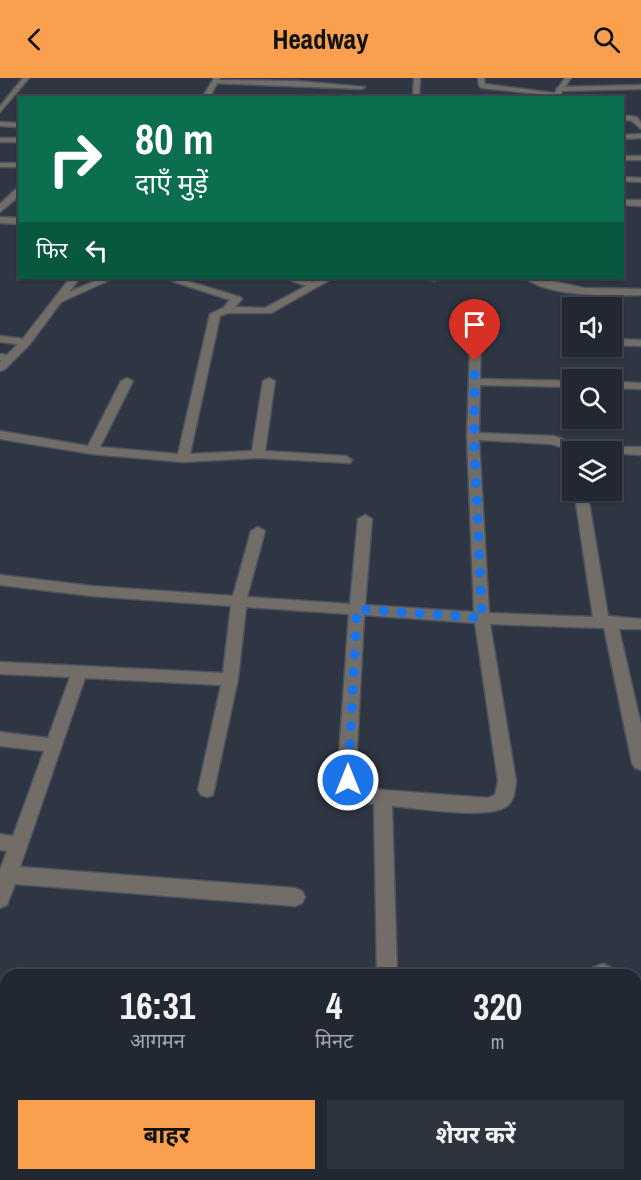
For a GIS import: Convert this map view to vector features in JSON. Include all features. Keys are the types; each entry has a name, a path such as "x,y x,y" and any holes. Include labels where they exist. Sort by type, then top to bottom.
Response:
{"street":[{"path":"0,110 26,78"},
{"path":"416,96 417,78"},
{"path":"481,78 480,85 484,87 557,93 641,87"},
{"path":"557,93 568,78"},
{"path":"207,96 215,80 362,87"},
{"path":"625,88 632,93"},
{"path":"0,98 18,98"},
{"path":"624,117 634,119 641,127"},
{"path":"0,124 18,125"},
{"path":"624,136 641,136"},
{"path":"0,140 18,140"},
{"path":"624,158 641,158"},
{"path":"0,165 18,165"},
{"path":"624,179 641,180"},
{"path":"0,209 18,192"},
{"path":"624,202 641,203"},
{"path":"0,220 18,221"},
{"path":"0,368 5,358 26,342 74,279"},
{"path":"59,300 107,279"},
{"path":"296,279 315,286"},
{"path":"183,458 215,314 227,310 267,311 326,279"},
{"path":"533,279 579,296 641,292"},
{"path":"177,281 237,299 227,310"},
{"path":"365,519 357,609 348,780 351,789 360,794 383,798 488,806 500,803 507,795 507,781 482,618 474,436 476,319"},
{"path":"0,339 26,342"},
{"path":"622,342 641,343"},
{"path":"92,450 127,381"},
{"path":"258,454 269,381"},
{"path":"475,382 562,384"},
{"path":"622,385 641,386"},
{"path":"0,435 92,450 183,458 258,454 346,460"},
{"path":"474,436 562,441"},
{"path":"622,451 641,451"},
{"path":"582,501 606,621 641,763"},
{"path":"207,790 230,679 239,601 258,531"},
{"path":"0,580 92,591 482,618 641,624"},
{"path":"0,668 79,674 230,679"},
{"path":"0,899 7,875 9,843 53,745 79,674"},
{"path":"0,739 53,745"},
{"path":"383,798 387,969"},
{"path":"7,875 295,897"}],"route":[{"path":"348,780 357,609 482,618 474,436 475,361"}]}
